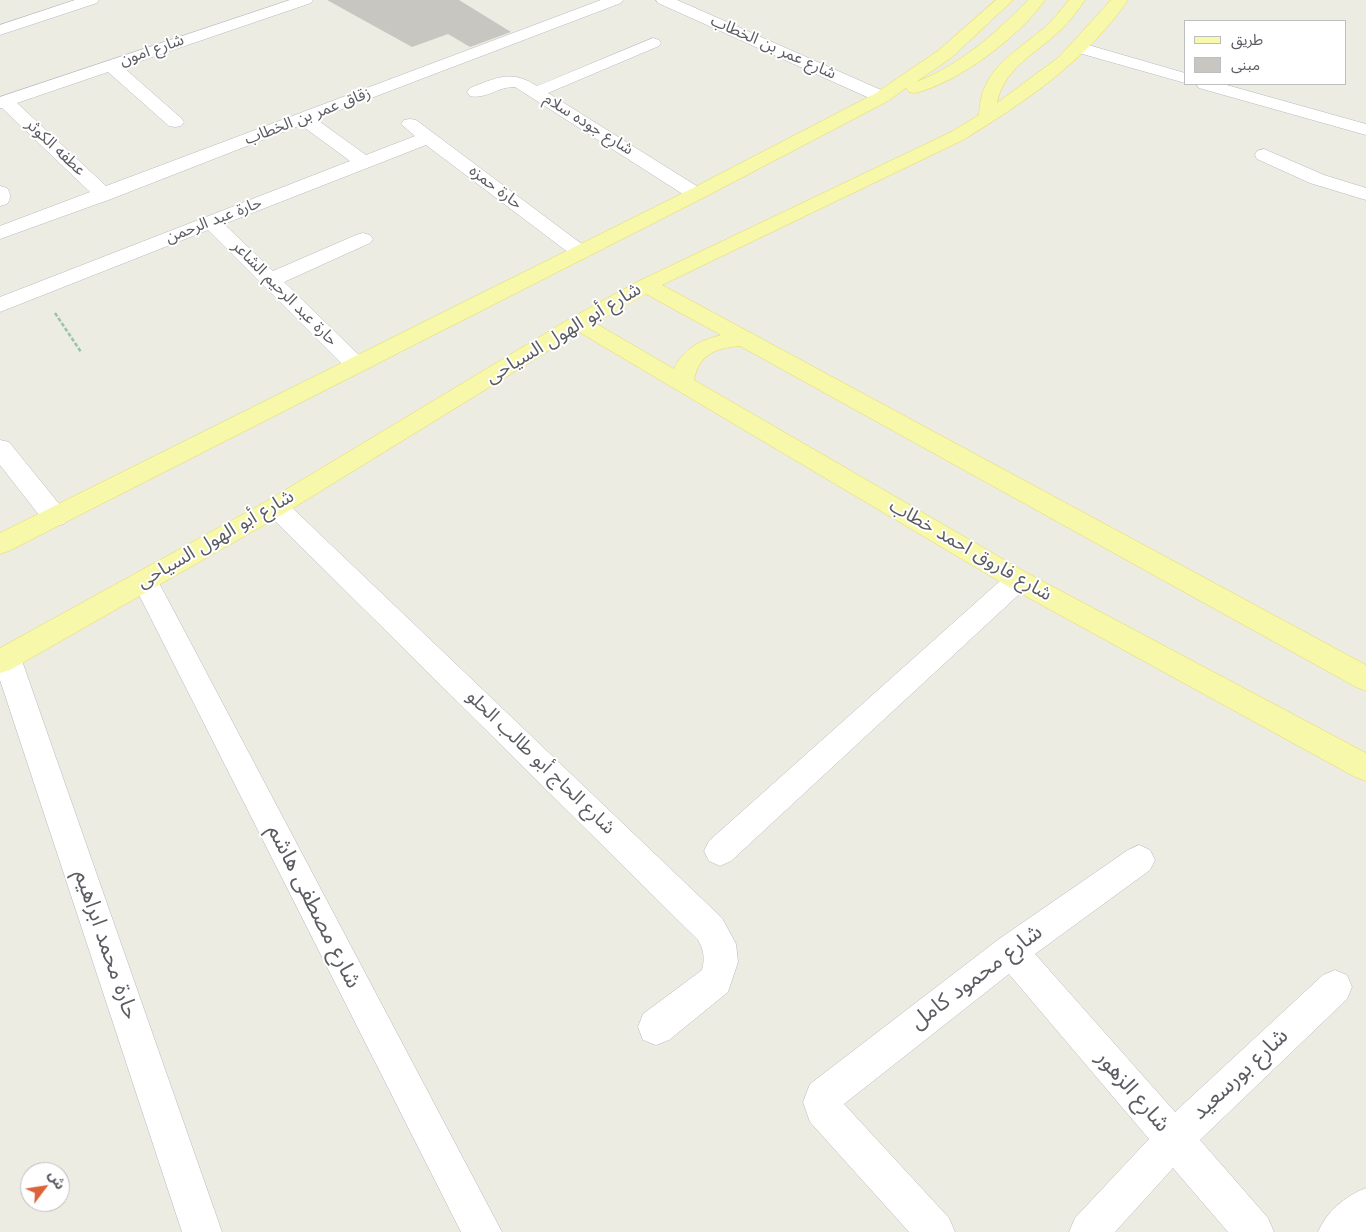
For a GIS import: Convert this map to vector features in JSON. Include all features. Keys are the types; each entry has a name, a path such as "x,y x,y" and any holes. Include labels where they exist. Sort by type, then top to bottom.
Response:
{"main road":[{"path":"0,544 696,194 882,97 945,54 1005,0"},
{"path":"882,97 926,85 958,70 1007,31 1038,0"},
{"path":"988,118 986,104 989,91 996,78 1051,30 1077,0"},
{"name":"شارع أبو الهول السياحى","path":"4,660 276,507 579,323 646,285 957,136 988,118 1039,81 1078,47 1120,0"},
{"path":"646,285 746,338 1366,679"},
{"name":"شارع فاروق احمد خطاب","path":"579,323 1018,580 1366,768"},
{"path":"682,383 683,369 692,356 712,344 725,340 746,338"}],"street":[{"name":"شارع امون","path":"2,102 305,0"},
{"name":"زقاق عمر بن الخطاب","path":"0,233 615,0"},
{"path":"3,26 80,2"},
{"name":"شارع عمر بن الخطاب","path":"674,2 882,97"},
{"path":"536,92 654,43"},
{"path":"1078,47 1184,78"},
{"path":"110,65 175,122"},
{"name":"شارع جوده سلام","path":"476,92 498,83 512,80 520,82 696,194"},
{"path":"1208,85 1366,130"},
{"name":"عطفه الكوثر","path":"2,102 104,195"},
{"path":"304,119 364,162"},
{"name":"حارة حمزه","path":"410,124 580,252"},
{"name":"حارة عبد الرحمن","path":"0,305 428,137"},
{"path":"1264,155 1317,178 1366,194"},
{"path":"0,192 0,200"},
{"name":"حارة عبد الرحيم الشاعر","path":"211,222 356,365"},
{"path":"270,280 363,239"},
{"path":"0,448 55,517"},
{"name":"شارع الحاج أبو طالب الحلو","path":"276,507 710,929 718,944 721,962 716,980 656,1027"},
{"path":"720,850 1018,580"},
{"name":"شارع مصطفى هاشم","path":"145,581 482,1232"},
{"name":"حارة محمد ابراهيم","path":"4,660 202,1232"},
{"name":"شارع محمود كامل","path":"936,1232 823,1109 822,1096 1011,951 1139,860"},
{"name":"شارع الزهور","path":"1011,951 1254,1232"},
{"name":"شارع بورسعيد","path":"1088,1232 1173,1140 1335,987"},
{"path":"1338,1232 1366,1207"}],"path":[{"path":"40,289 81,352"}],"building":[{"path":"327,0 459,0 511,32 470,47 448,34 412,47"}]}
